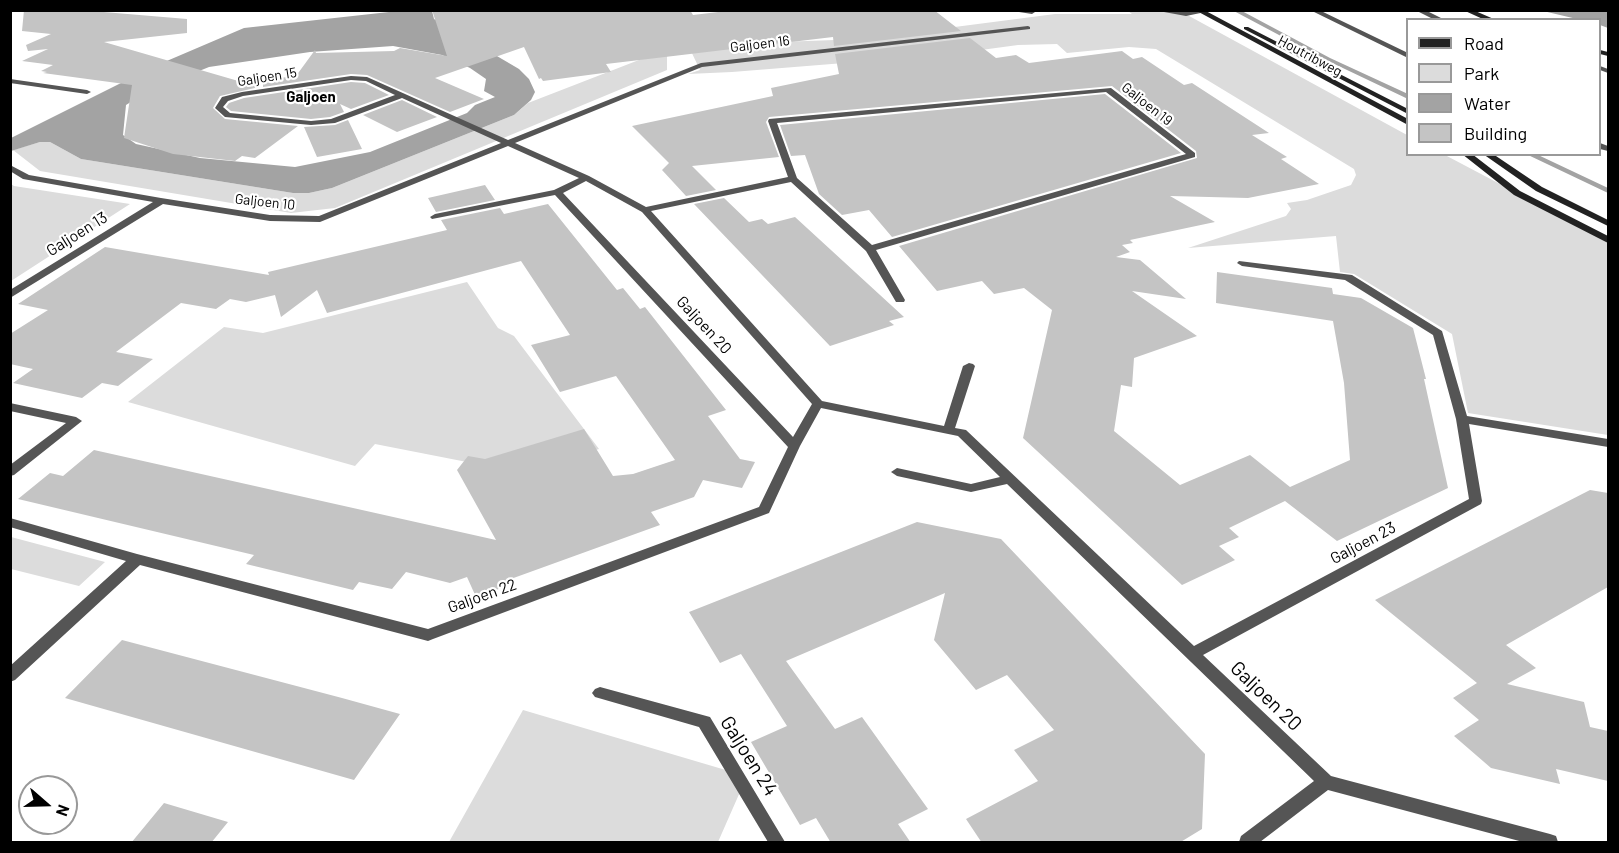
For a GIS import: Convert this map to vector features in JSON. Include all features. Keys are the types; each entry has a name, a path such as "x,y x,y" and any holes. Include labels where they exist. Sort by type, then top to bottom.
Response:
{"main road":[{"name":"Houtribweg","path":"1213,10 1406,111"},
{"path":"1466,10 1488,18"},
{"name":"Houtribweg","path":"1200,11 1406,122"},
{"path":"1469,156 1517,193 1608,240"},
{"path":"1490,156 1539,189 1608,223"}],"street":[{"path":"1009,10 1032,12"},
{"name":"Houtribweg","path":"1156,10 1173,14 1213,10"},
{"path":"1313,10 1406,56"},
{"path":"1418,10 1437,18"},
{"name":"Galjoen 16","path":"508,143 701,65 1028,28"},
{"name":"Galjoen 15","path":"399,96 332,121 311,123 228,115 219,108 225,99 242,94 351,78 368,80 399,96 508,143"},
{"path":"10,81 87,92"},
{"name":"Galjoen 19","path":"870,249 1192,155 1108,90 772,121 793,179 870,249 900,300"},
{"name":"Galjoen 20","path":"508,143 586,178 645,210 818,404 962,434 1193,652 1326,782 1550,843"},
{"name":"Galjoen 10","path":"11,167 26,177 161,201 270,219 320,219 508,143"},
{"path":"435,217 558,192 586,178"},
{"path":"645,210 793,179"},
{"name":"Galjoen 20","path":"558,192 794,446"},
{"name":"Galjoen 13","path":"10,295 161,201"},
{"name":"Galjoen 23","path":"1193,652 1476,501 1462,419 1438,333 1348,277 1242,263"},
{"path":"948,430 969,366"},
{"path":"794,446 818,404"},
{"path":"10,407 76,421 10,472"},
{"path":"1462,419 1608,444"},
{"name":"Galjoen 22","path":"10,522 137,559 428,635 764,510 794,446"},
{"path":"897,472 971,488 1010,479"},
{"path":"10,676 137,559"},
{"name":"Galjoen 24","path":"600,693 704,722 777,843"},
{"path":"1247,843 1326,782"}],"green space":[{"path":"1128,11 1180,11 1406,134 1406,156 1447,156 1608,241 1608,435 1468,413 1452,334 1354,274 1340,272 1336,236 1188,248 1286,216 1291,209 1287,203 1307,200 1351,185 1356,175 1354,169 1156,49 1129,47 1067,53 1057,44 1018,45 944,55 688,74 700,70 689,47 696,45 862,39 1055,14 1132,14"},
{"path":"657,53 667,56 667,70 335,208 291,213 40,171 13,150 40,142 50,142 81,159 293,193 309,193 332,188 514,115 528,103"},
{"path":"11,184 14,186 130,204 11,281"},
{"path":"467,282 498,328 514,336 599,449 518,472 375,444 355,466 128,402 224,327 263,333"},
{"path":"11,537 105,562 79,586 11,569"},
{"path":"523,710 729,771 740,792 718,842 449,842"}],"water":[{"path":"398,11 432,11 434,19 519,69 529,79 535,92 531,100 514,115 332,188 309,193 293,193 81,159 50,142 40,142 11,151 11,138 155,66 244,28","holes":["393,46 442,55 470,68 486,79 484,91 495,97 475,105 467,113 370,152 295,167 200,158 136,144 123,135 126,105 145,93 209,67 310,52"]},
{"path":"1543,11 1608,11 1608,28 1601,25 1601,18 1573,18"}],"building":[{"path":"24,10 80,10 187,19 187,33 104,42 259,87 220,96 213,108 225,119 298,126 255,158 242,156 235,161 173,154 124,138 132,85 43,73 47,72 41,71 53,65 22,61 48,49 28,51 26,45 51,34 22,31"},
{"path":"432,10 690,10 693,15 735,10 934,10 961,31 834,46 833,37 606,64 611,72 543,81 539,79 524,47 435,78 484,99 450,112 367,75 351,74 263,87 263,80 296,76 315,50 316,53 394,51 400,48 447,56"},
{"path":"970,38 996,58 1016,55 1029,63 1122,51 1133,59 1142,57 1184,85 1192,83 1269,133 1252,135 1287,157 1281,159 1319,184 1248,198 1170,196 1215,222 1130,240 1133,243 1122,245 1130,252 1116,257 1140,260 1186,299 1132,291 1197,336 1134,358 1132,387 1121,385 1114,431 1180,485 1250,455 1290,487 1350,460 1344,383 1333,321 1216,303 1217,272 1332,288 1333,294 1361,298 1413,328 1426,379 1424,379 1448,488 1337,541 1285,501 1229,528 1239,537 1219,546 1235,560 1182,585 1023,438 1052,310 1024,288 994,294 982,281 937,291 899,246 1197,158 1196,151 1112,86 769,117 766,122 779,157 692,166 716,190 686,196 662,170 669,163 632,126 773,96 771,88 839,74 835,54"},
{"path":"351,82 365,83 389,95 351,109 340,104 344,112 330,117 311,119 231,111 226,107 229,103 244,98"},
{"path":"1105,94 1181,153 892,237 869,210 842,215 819,194 805,155 791,156 780,125"},
{"path":"402,100 437,117 397,132 363,115"},
{"path":"348,120 362,149 317,157 304,127 335,125"},
{"path":"485,185 495,200 436,212 428,198"},
{"path":"724,198 749,222 762,219 768,224 795,217 904,317 889,321 894,325 830,346 694,204"},
{"path":"548,204 617,290 623,288 640,309 645,307 726,410 708,416 740,459 755,462 742,488 703,480 694,497 651,512 660,525 508,580 510,585 476,597 467,577 450,583 406,572 392,589 359,582 353,590 246,564 254,555 18,499 50,473 63,476 94,450 496,540 457,470 468,456 485,459 584,429 613,476 633,474 675,460 616,376 560,392 531,345 570,335 521,261 327,313 317,290 281,317 275,295 246,302 230,299 216,309 181,303 116,352 153,359 118,386 102,383 82,398 13,383 33,369 10,364 10,334 48,310 18,304 105,247 269,275 268,272 447,230 441,220 500,208 504,214"},
{"path":"1590,490 1608,493 1608,587 1506,645 1536,668 1507,684 1584,702 1590,727 1608,731 1608,781 1556,769 1560,784 1491,768 1454,736 1479,720 1453,698 1477,683 1375,600"},
{"path":"917,522 1001,539 1205,754 1202,829 1179,843 982,843 966,819 1038,781 1014,750 1054,730 1007,675 976,690 934,640 945,593 786,661 835,729 862,717 928,809 898,824 911,843 831,843 816,818 800,825 751,742 787,726 741,654 720,663 689,612"},
{"path":"122,640 400,714 354,780 65,698"},
{"path":"164,803 228,822 211,843 131,843"}],"waterway":[{"path":"1235,10 1328,59 1406,96"},
{"path":"1533,156 1608,191"}],"district":[{"name":"Galjoen","path":"311,97"}]}
